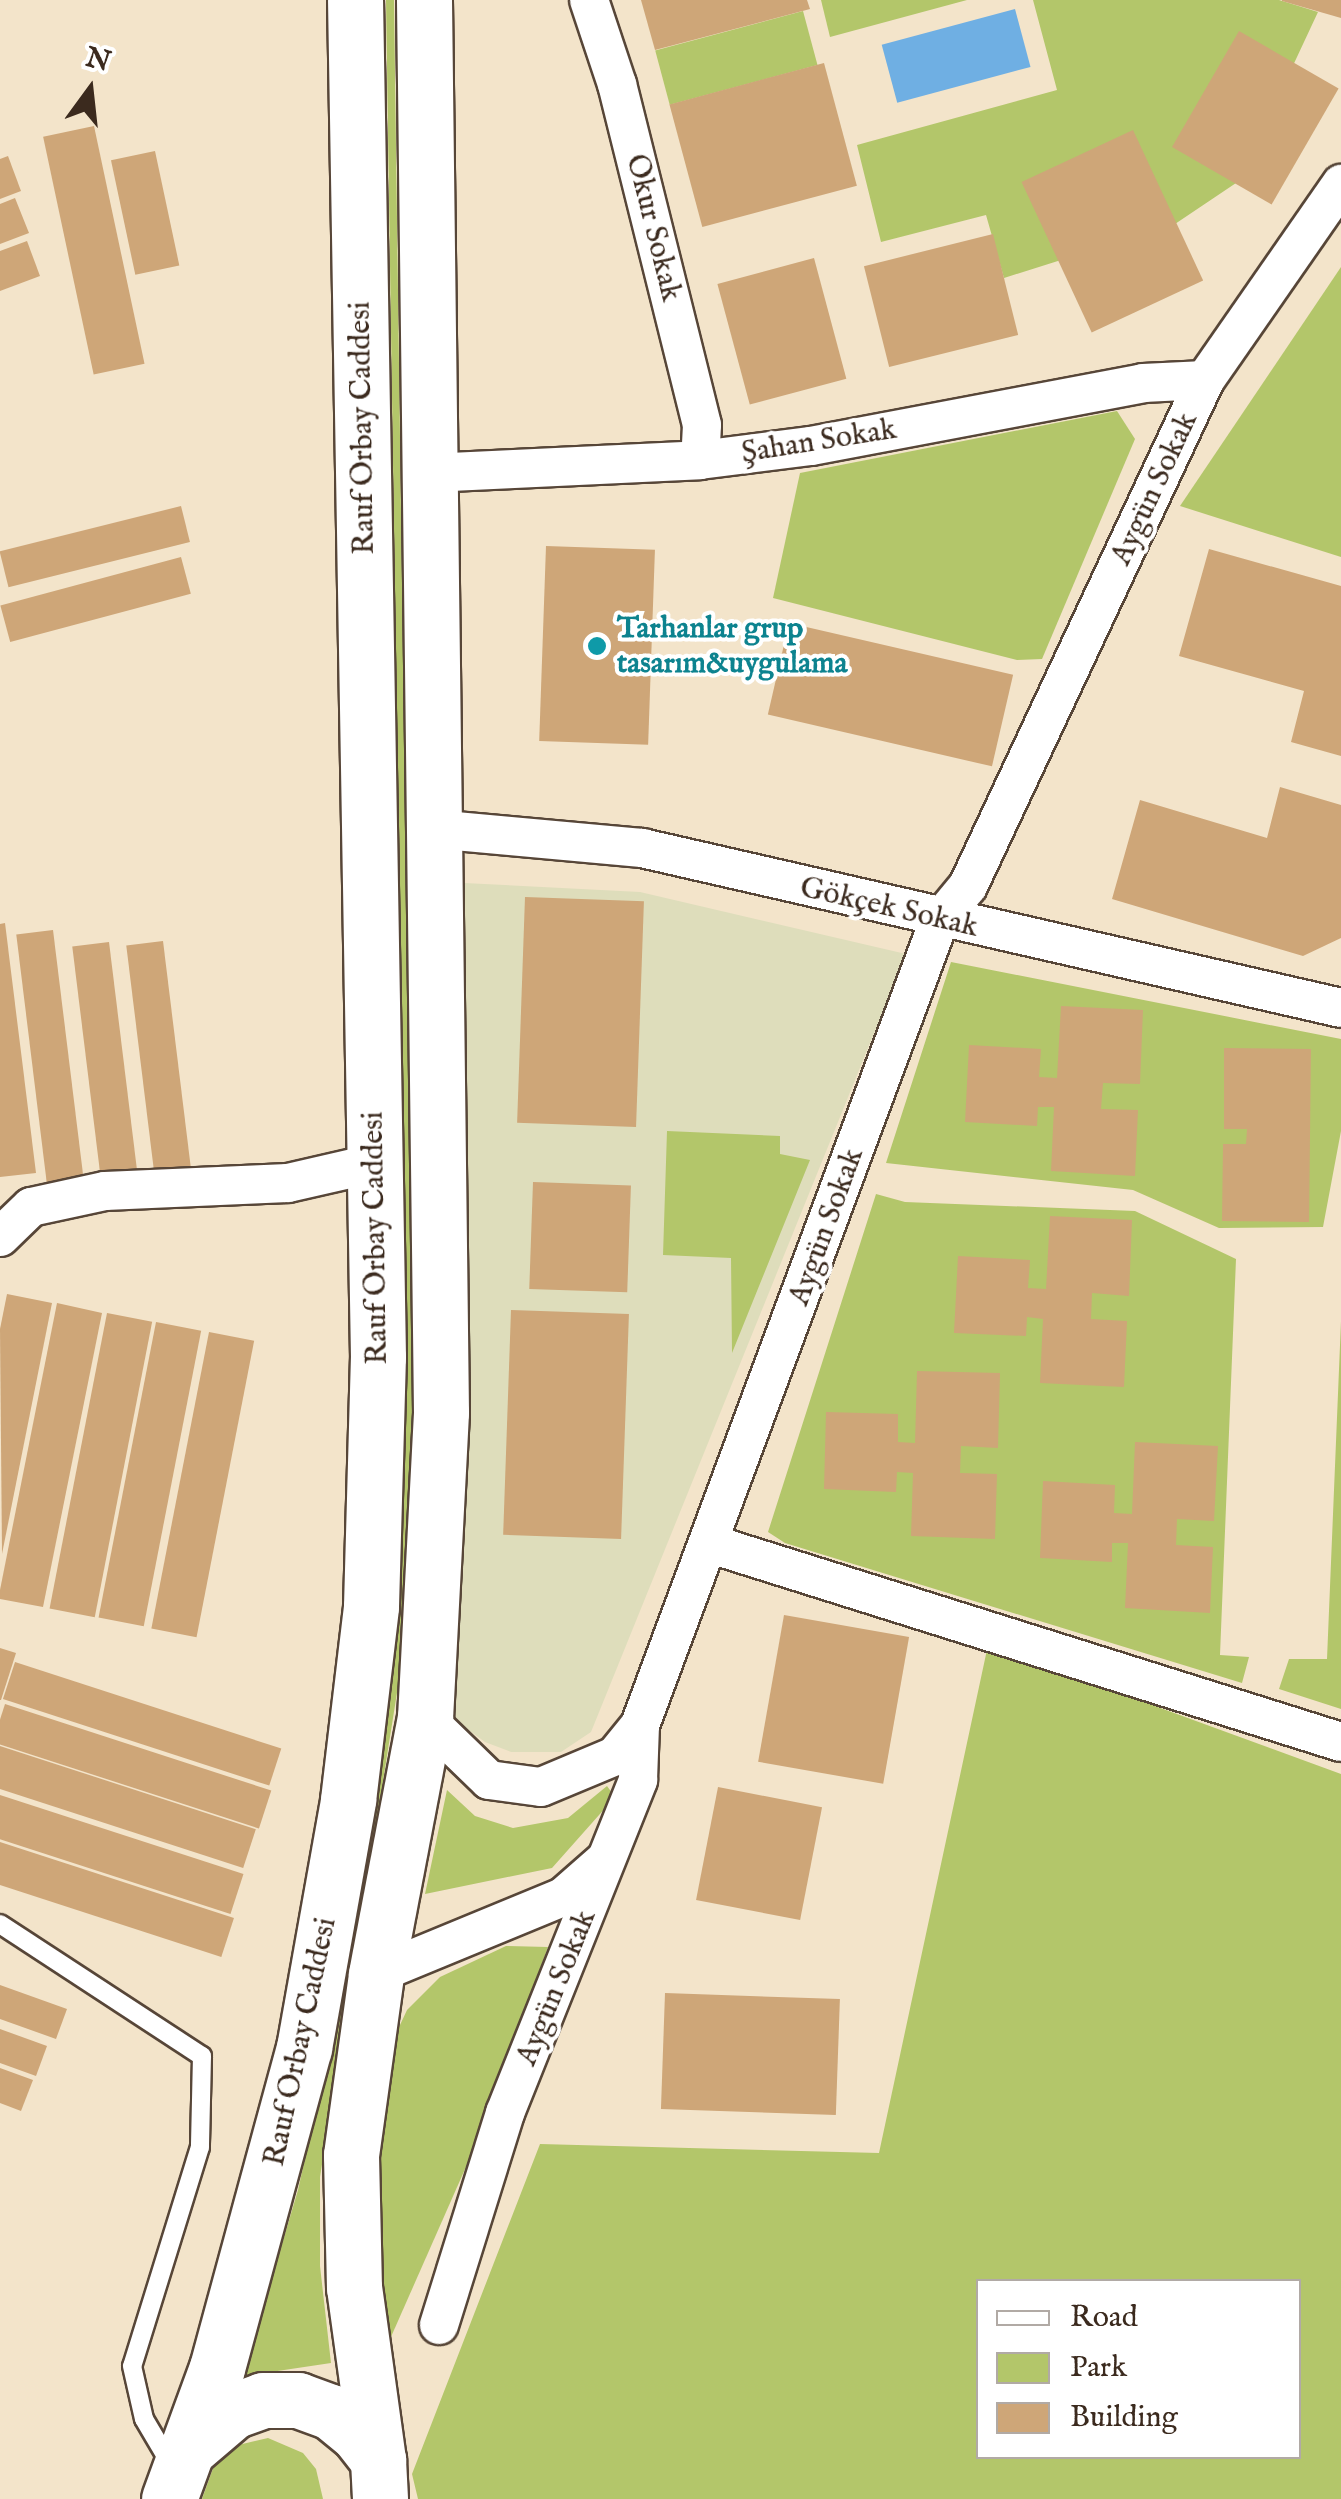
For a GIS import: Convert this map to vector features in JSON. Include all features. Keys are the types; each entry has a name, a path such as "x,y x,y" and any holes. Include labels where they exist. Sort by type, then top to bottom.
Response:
{"main road":[{"name":"Rauf Orbay Caddesi","path":"176,2482 217,2368 279,2152 348,1800 375,1524 375,1163 355,0"},
{"name":"Rauf Orbay Caddesi","path":"379,2479 360,2357 350,2218 351,2155 376,1974 425,1718 443,1292 433,828 424,0"},
{"name":"Rauf Orbay Caddesi","path":"176,2482 234,2411 263,2400 298,2400 331,2412 379,2479"}],"street":[{"name":"Okur Sokak","path":"589,0 617,84 702,425 700,460"},
{"name":"Aygün Sokak","path":"439,2326 505,2113 638,1780 640,1724 711,1544 939,921 968,886 1205,380 1341,184"},
{"name":"Şahan Sokak","path":"429,473 700,460 810,446 1143,383 1205,380"},
{"name":"Gökçek Sokak","path":"433,828 642,848 939,921 1341,1008"},
{"path":"0,1237 32,1207 105,1191 288,1184 375,1163"},
{"path":"711,1544 1341,1742"},
{"path":"425,1718 488,1780 542,1786 615,1756 640,1724"},
{"path":"376,1974 563,1896 610,1856"}],"lane":[{"path":"0,1924 202,2056 200,2147 132,2366 144,2419 176,2482"}],"shaded area":[{"path":"464,883 640,892 906,954 591,1732 561,1752 511,1752 485,1742 452,1718 440,1682"}],"green space":[{"path":"386,0 394,0 414,1456 400,1674 320,2177 320,2266 331,2363 243,2376 298,2190 333,2033 388,1698 403,1535 405,1257"},
{"path":"821,0 967,0 830,37"},
{"path":"1033,0 1279,0 1318,12 1239,181 1175,224 1004,278 986,215 881,242 857,145 1057,90"},
{"path":"803,11 817,65 670,105 655,51"},
{"path":"1341,267 1341,557 1180,506"},
{"path":"1117,411 1135,439 1042,659 1017,660 773,598 800,473"},
{"path":"951,962 1341,1039 1341,1131 1323,1227 1219,1228 1133,1190 886,1163"},
{"path":"667,1131 780,1136 780,1154 810,1160 732,1353 731,1258 663,1255"},
{"path":"876,1194 905,1202 1135,1211 1236,1259 1220,1655 1249,1657 1242,1683 785,1543 768,1532"},
{"path":"1341,1321 1341,1709 1279,1689 1289,1659 1327,1659"},
{"path":"988,1645 1341,1774 1341,2499 418,2499 412,2474 540,2144 879,2153"},
{"path":"607,1786 615,1797 552,1868 425,1894 447,1790 475,1816 513,1828 568,1818"},
{"path":"506,1946 548,1947 469,2160 383,2355 378,2148 393,2040 407,2010 440,1977"},
{"path":"268,2438 303,2453 316,2469 323,2499 202,2499 216,2460 230,2447"}],"water":[{"path":"1015,9 1031,67 897,103 882,45"}],"building":[{"path":"641,0 807,0 810,9 655,50"},
{"path":"1341,0 1341,18 1282,1"},
{"path":"1239,31 1339,88 1272,205 1172,147"},
{"path":"824,63 857,186 702,227 669,104"},
{"path":"94,126 145,364 94,375 43,137"},
{"path":"1133,130 1203,280 1092,332 1022,182"},
{"path":"155,151 179,265 135,275 111,160"},
{"path":"8,156 21,191 0,199 0,159"},
{"path":"15,198 29,233 0,244 0,204"},
{"path":"993,234 1018,335 889,367 864,266"},
{"path":"27,241 40,276 0,291 0,251"},
{"path":"814,258 846,379 750,405 717,284"},
{"path":"181,506 190,542 9,587 0,551"},
{"name":"Tarhanlar grup tasarım&uygulama","path":"546,546 655,550 648,745 539,741"},
{"path":"1209,549 1341,586 1341,756 1291,742 1304,691 1179,656"},
{"path":"181,557 191,594 10,642 0,605"},
{"path":"789,623 1013,675 992,766 768,715"},
{"path":"1280,787 1341,805 1341,938 1303,956 1112,899 1140,800 1267,838"},
{"path":"525,897 644,901 636,1127 517,1123"},
{"path":"5,923 36,1173 0,1177 0,924"},
{"path":"53,930 84,1180 47,1185 16,935"},
{"path":"163,941 192,1173 155,1178 126,946"},
{"path":"109,942 137,1173 101,1178 72,947"},
{"path":"1061,1006 1143,1010 1140,1084 1103,1083 1101,1109 1138,1110 1135,1176 1051,1171 1054,1107 1038,1107 1037,1126 965,1122 969,1045 1041,1049 1039,1077 1057,1078"},
{"path":"1224,1048 1311,1049 1309,1222 1222,1221 1223,1144 1246,1144 1247,1129 1224,1129"},
{"path":"533,1182 631,1185 627,1292 529,1289"},
{"path":"1050,1216 1132,1220 1129,1296 1092,1293 1091,1319 1127,1321 1124,1387 1040,1383 1043,1319 1027,1317 1026,1336 954,1333 958,1256 1030,1260 1028,1288 1046,1289"},
{"path":"7,1294 52,1303 2,1554 0,1329"},
{"path":"57,1303 102,1313 43,1607 0,1599 0,1590"},
{"path":"511,1310 629,1314 621,1539 503,1535"},
{"path":"107,1313 152,1322 95,1617 50,1608"},
{"path":"156,1322 201,1331 144,1626 99,1617"},
{"path":"209,1332 254,1341 197,1637 151,1628"},
{"path":"917,1371 1000,1373 998,1448 961,1446 960,1473 997,1474 995,1539 911,1536 913,1473 897,1472 896,1492 824,1489 826,1412 898,1414 898,1442 915,1443"},
{"path":"1135,1442 1218,1446 1214,1521 1177,1519 1176,1545 1213,1547 1210,1613 1125,1608 1128,1543 1112,1543 1112,1562 1040,1558 1043,1481 1115,1485 1114,1513 1132,1514"},
{"path":"784,1615 909,1637 883,1784 758,1762"},
{"path":"0,1648 16,1653 1,1700 0,1700"},
{"path":"15,1662 281,1749 269,1786 3,1699"},
{"path":"5,1704 271,1791 259,1829 0,1744 0,1719"},
{"path":"0,1746 256,1829 243,1868 0,1789"},
{"path":"718,1787 822,1807 800,1920 696,1900"},
{"path":"0,1795 243,1874 230,1914 0,1839"},
{"path":"0,1842 234,1918 221,1957 0,1885"},
{"path":"0,1985 67,2009 56,2039 0,2019"},
{"path":"665,1993 840,1999 836,2115 661,2109"},
{"path":"0,2029 47,2046 36,2076 0,2063"},
{"path":"0,2068 33,2080 21,2111 0,2103"}],"place":[{"name":"Tarhanlar grup tasarım&uygulama","path":"597,646"}]}
